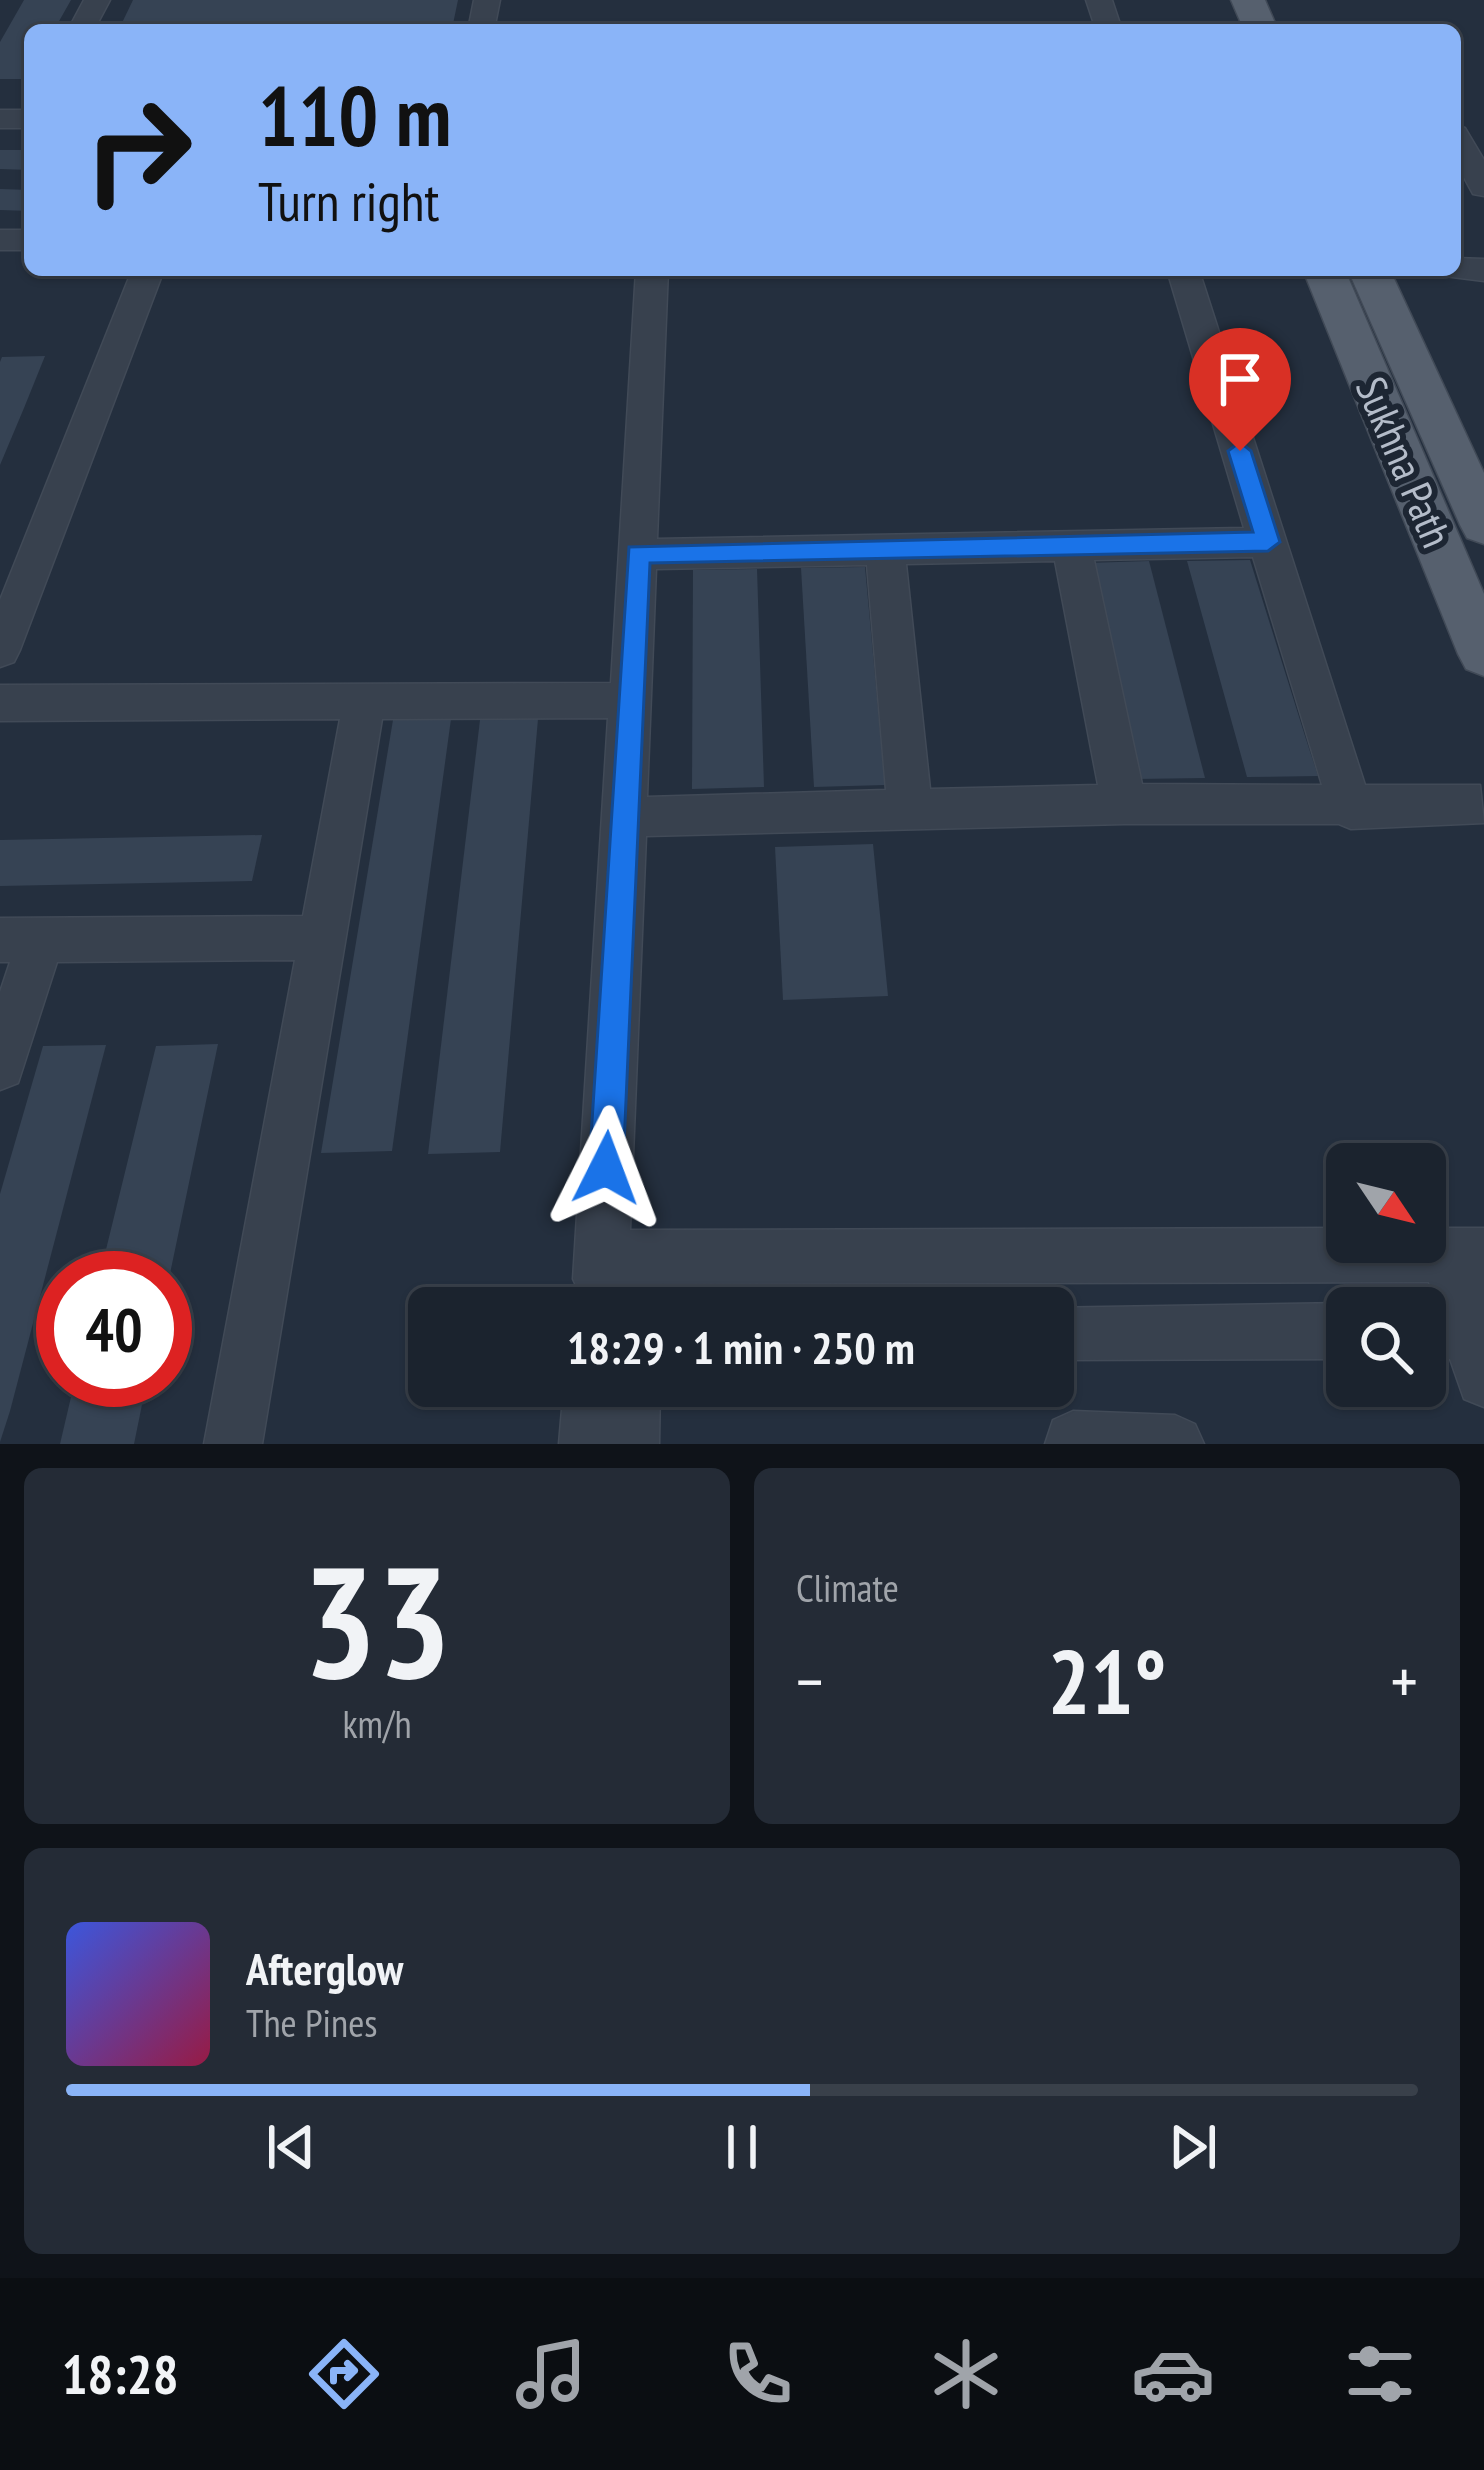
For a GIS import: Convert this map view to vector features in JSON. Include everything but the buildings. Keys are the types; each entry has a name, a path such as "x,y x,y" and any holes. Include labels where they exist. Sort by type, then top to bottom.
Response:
{"main road":[{"name":"Sukhna Path","path":"1327,276 1484,652"},
{"name":"Sukhna Path","path":"1373,276 1484,525"}],"street":[{"path":"1464,146 1484,188"},
{"path":"0,650 146,276"},
{"path":"652,276 600,1282 1467,1255 1466,1343"},
{"path":"1185,276 1351,808"},
{"path":"638,554 1268,542"},
{"path":"1071,543 1124,804"},
{"path":"885,548 910,809"},
{"path":"0,703 630,700"},
{"path":"233,1444 364,701"},
{"path":"624,817 1124,804 1480,806"},
{"path":"0,1065 21,940 322,938"},
{"path":"1074,1332 1326,1331"},
{"path":"588,1444 591,1407"},
{"path":"630,1444 631,1407"},
{"path":"1074,1444 1073,1440 1175,1444"}],"route":[{"path":"606,1168 638,554 1268,542 1240,451"}]}
